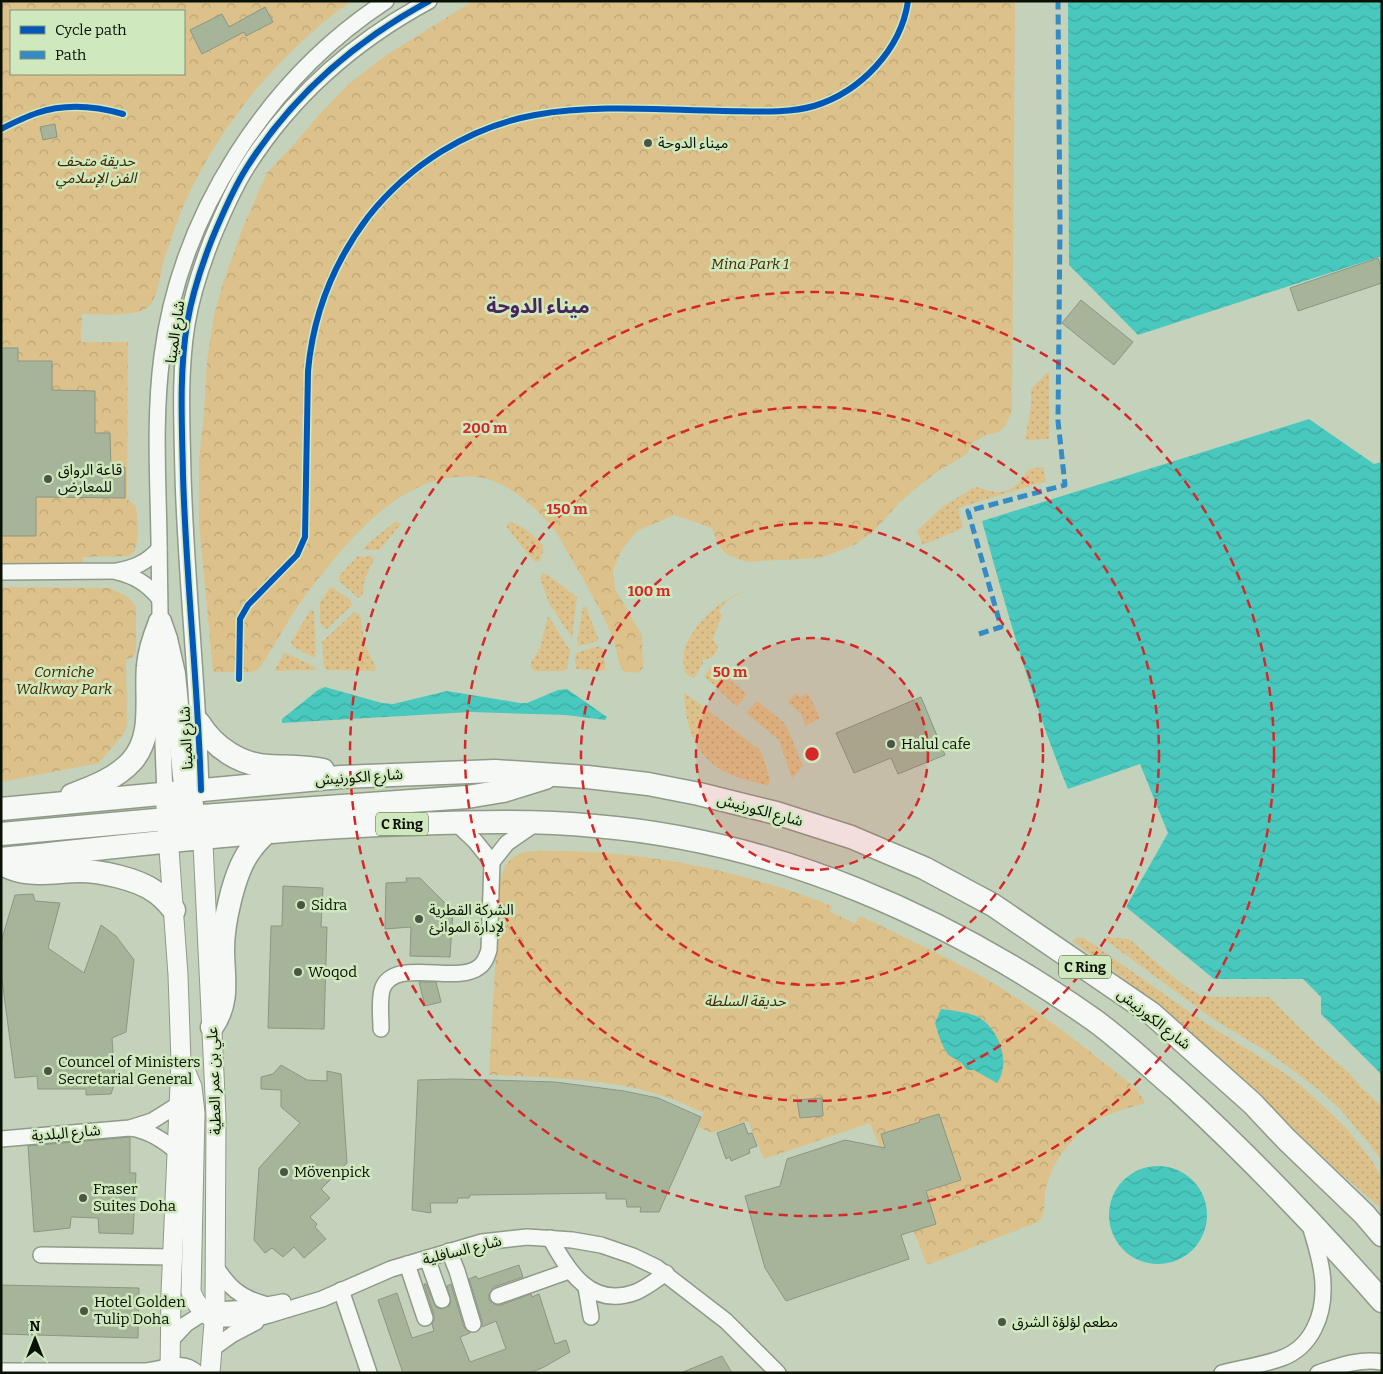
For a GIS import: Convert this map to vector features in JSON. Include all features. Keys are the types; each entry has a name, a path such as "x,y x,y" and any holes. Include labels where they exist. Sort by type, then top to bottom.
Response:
{"highway":[{"path":"49,804 108,779 122,770 142,746 147,726 150,651 160,622"},
{"path":"1,859 169,842 190,808 174,674 171,656 160,622"},
{"path":"199,723 218,746 244,760 269,766 293,765 309,767 340,777"},
{"name":"شارع الكورنيش","path":"1,808 49,804 190,808 340,777 495,771 622,780 674,788 776,813 851,837 924,868 993,905 1151,1013 1252,1103 1286,1139 1364,1214 1382,1235"},
{"path":"1,834 167,819 190,808 485,794 520,787 553,774"},
{"name":"شارع الكورنيش","path":"190,808 267,832 349,826 455,822 596,826 672,835 738,849 841,882 925,918 1019,971 1097,1022 1153,1069 1259,1168 1382,1301"},
{"path":"212,1027 224,1003 223,936 229,907 244,860 254,845 267,832"},
{"path":"1,863 14,870 33,873 80,871 137,883 154,890 174,910"}],"main road":[{"name":"علي بن عمر العطية","path":"190,808 212,1027 216,1116 215,1266 211,1314 212,1349 210,1373"},
{"path":"167,819 174,910 181,1062 170,1369"},
{"path":"181,1062 192,1087 195,1113 191,1292 194,1299 211,1314"}],"street":[{"name":"شارع المينا","path":"160,622 157,409 162,356 172,304 196,233 233,159 271,107 330,45 354,24 386,1"},
{"name":"شارع المينا","path":"190,808 199,723 186,567 181,412 182,370 192,296 200,269 220,221 246,168 294,104 321,77 356,47 428,1"},
{"path":"1,572 117,572 140,565 151,558 159,549"},
{"path":"159,567 186,567"},
{"path":"117,572 141,580 159,598"},
{"path":"455,822 475,840 492,862"},
{"path":"382,1029 381,997 383,988 389,980 407,972 460,973 480,967 489,950 492,862 507,843 537,823"},
{"name":"شارع البلدية","path":"1,1139 130,1128 152,1121 179,1104"},
{"name":"شارع البلدية","path":"130,1128 156,1136 178,1153"},
{"path":"1222,1373 1282,1358 1294,1352 1306,1341 1316,1327 1321,1311 1323,1285 1309,1221"},
{"path":"550,1238 569,1271 586,1287 598,1294 625,1296 638,1291 666,1274"},
{"name":"شارع السافلية","path":"171,1340 186,1324 211,1314 268,1310 322,1299 407,1264 482,1242 504,1239 550,1238 601,1245 633,1256 656,1267 706,1304 740,1334 778,1373"},
{"path":"449,1251 473,1324"},
{"path":"41,1255 173,1257"},
{"path":"427,1258 442,1300"},
{"path":"407,1264 425,1318"},
{"path":"212,1349 268,1310 236,1291 215,1266"},
{"path":"498,1296 569,1271"},
{"path":"586,1287 591,1316"},
{"path":"340,1290 369,1373"},
{"name":"شارع السافلية","path":"740,1334 766,1373"},
{"path":"1318,1373 1353,1362 1372,1360 1382,1362"},
{"path":"1,1371 122,1372 188,1366 197,1373"}],"green space":[{"name":"حديقة متحف الفن الإسلامي","path":"1,1 351,1 325,21 276,67 233,119 214,148 183,207 164,260 155,297 149,306 143,310 127,314 82,314 81,342 128,342 127,499 136,506 138,532 136,546 130,556 83,557 83,579 1,578"},
{"name":"Mina Park 1","path":"473,1 1015,1 1012,412 1005,426 999,432 986,435 972,443 967,454 921,484 900,502 872,533 856,544 819,558 746,562 728,555 722,550 712,528 674,515 637,531 621,551 613,571 615,589 642,635 643,668 637,673 625,672 620,666 612,636 600,610 566,548 548,522 516,493 496,482 476,477 453,477 432,482 412,490 393,502 359,531 315,583 303,598 258,670 251,672 213,672 199,523 199,460 207,360 214,316 223,283 243,227 267,173 350,83 385,56"},
{"path":"1049,371 1049,439 1025,440 1031,406 1031,389"},
{"path":"1043,467 1046,481 958,508 963,528 923,545 917,531 942,507 975,487 988,491 1004,492 1014,487 1029,469"},
{"path":"396,521 401,524 379,550 363,550 365,546"},
{"path":"509,522 532,534 543,545 540,561 536,562 533,560 525,551 506,526"},
{"path":"358,556 371,556 374,559 365,579 362,596 358,598 339,581 340,575"},
{"path":"542,573 548,575 577,597 572,638 549,603 540,578"},
{"name":"Corniche Walkway Park","path":"1,587 110,588 128,597 136,606 136,651 132,658 126,659 127,724 125,732 99,763 1,782"},
{"path":"332,587 350,600 352,605 325,629 320,623 320,602"},
{"path":"744,591 728,600 719,611 722,615 713,639 718,646 714,655 711,658 702,660 703,664 694,678 686,674 683,661 685,649 699,624 721,604 733,596"},
{"path":"583,606 586,607 598,641 579,646 577,643"},
{"path":"312,610 314,611 315,658 293,647 291,642"},
{"path":"354,612 360,615 365,645 376,668 374,671 326,670 322,642"},
{"path":"548,616 570,650 567,669 564,671 534,671 531,667 531,663 540,648"},
{"path":"598,646 602,648 606,669 604,671 576,669 576,653"},
{"path":"284,653 313,666 317,670 274,671"},
{"path":"712,665 747,694 737,707 704,676"},
{"path":"684,692 760,750 770,781 767,786 725,772 703,754 692,735 686,714"},
{"path":"795,693 800,697 808,693 820,718 805,726 801,713 788,703"},
{"path":"757,701 786,725 803,766 792,779 779,740 746,713"},
{"name":"حديقة السلطة","path":"567,851 636,856 734,874 767,883 832,906 830,912 855,923 860,916 971,971 1024,1003 1061,1029 1132,1085 1145,1103 1100,1119 1077,1135 1062,1153 1051,1172 1045,1193 1043,1213 1038,1222 927,1265 870,1123 764,1159 748,1121 712,1133 698,1127 704,1113 667,1097 640,1089 576,1079 489,1075 500,882 504,870 509,861 516,855 524,852"},
{"path":"1108,937 1129,939 1177,980 1200,996 1269,997 1382,1107 1382,1161 1339,1108 1319,1090 1268,1052 1216,1021 1104,939"},
{"path":"1083,938 1090,942 1204,1022 1299,1084 1347,1129 1373,1162 1382,1180 1382,1209 1338,1171 1241,1079 1150,1000 1072,941"}],"water":[{"path":"1068,1 1382,1 1382,256 1138,335 1069,265"},
{"path":"1309,419 1374,464 1382,462 1382,1075 1321,1014 1321,997 1303,979 1214,979 1126,907 1168,833 1140,764 1068,789 1032,690 982,521"},
{"path":"325,687 382,703 393,704 447,691 527,703 558,690 567,689 607,717 605,720 566,715 470,712 282,723 282,719 318,690"},
{"path":"941,1009 959,1011 976,1016 991,1028 1003,1055 1001,1075 997,1083 974,1070 967,1070 962,1063 948,1054 935,1023"},
{"path":"1158,1166 1177,1170 1192,1181 1203,1196 1207,1215 1203,1234 1192,1249 1177,1260 1158,1264 1139,1260 1124,1249 1113,1234 1109,1215 1113,1196 1124,1181 1139,1170"}],"building":[{"path":"265,7 273,22 246,36 244,32 202,54 190,30 222,14 229,27"},
{"path":"55,124 57,137 43,140 40,127"},
{"path":"1378,258 1382,269 1382,283 1298,311 1290,288"},
{"path":"1081,300 1133,342 1114,365 1062,323"},
{"name":"قاعة الرواق للمعارض","path":"1,348 18,348 18,361 52,361 52,390 95,391 95,433 110,433 111,467 125,467 125,498 36,497 36,536 1,536"},
{"name":"Halul cafe","path":"921,697 945,755 898,774 891,758 854,773 836,733"},
{"name":"الشركة القطرية لإدارة الموانئ","path":"406,878 420,878 453,911 450,957 410,956 411,927 385,929 386,883 407,882"},
{"name":"Woqod","path":"283,886 323,888 321,927 327,927 324,1029 268,1028 271,926 282,926"},
{"path":"33,894 35,901 60,903 48,948 84,973 101,925 116,936 134,960 126,1032 112,1038 115,1082 111,1094 86,1095 86,1089 38,1089 37,1076 15,1078 1,972 1,942 15,895"},
{"path":"419,982 436,982 441,1002 425,1006"},
{"path":"281,1065 307,1080 327,1081 327,1071 341,1074 347,1163 321,1189 330,1198 310,1217 317,1224 315,1227 326,1239 304,1258 294,1247 283,1257 272,1248 265,1253 254,1240 259,1168 300,1123 281,1107 281,1090 261,1089 261,1077 273,1074"},
{"path":"455,1079 555,1082 624,1091 658,1098 701,1117 659,1212 640,1212 641,1207 627,1207 626,1199 606,1199 606,1193 470,1195 469,1198 458,1198 457,1203 430,1203 431,1213 412,1210 418,1080"},
{"path":"822,1098 823,1116 800,1118 797,1100"},
{"path":"939,1114 961,1180 926,1191 936,1224 901,1235 909,1259 786,1301 765,1268 745,1196 780,1186 787,1159 845,1140 885,1148 881,1134"},
{"path":"744,1123 748,1134 752,1133 757,1146 749,1149 750,1153 731,1161 730,1157 726,1159 717,1133"},
{"name":"Fraser Suites Doha","path":"130,1137 130,1173 136,1173 133,1234 99,1233 98,1218 71,1217 70,1228 34,1232 28,1146"},
{"path":"519,1265 523,1277 494,1287 489,1294 489,1300 496,1305 501,1305 531,1294 532,1297 539,1294 555,1344 566,1340 570,1352 530,1373 403,1373 378,1300 397,1293 412,1338 434,1331 432,1324 434,1315 424,1284 426,1284 436,1307 441,1309 449,1306 451,1302 447,1286 451,1284 464,1327 470,1333 460,1337 470,1362 506,1349 496,1321 482,1327 482,1321 469,1279 476,1276 478,1279"},
{"name":"Hotel Golden Tulip Doha","path":"1,1285 139,1288 138,1338 1,1334"},
{"path":"722,1356 732,1373 683,1373 683,1372"}],"marked path":[{"path":"979,634 1001,627 968,511 1065,485 1058,421 1060,225 1058,1"}],"cycle path":[{"path":"201,790 187,554 182,418 184,343 197,281 212,239 237,184 265,141 284,117 327,72 351,52 429,1"},
{"path":"239,679 240,619 248,605 297,555 305,537 308,371 320,310 335,271 345,252 368,217 384,198 421,165 442,151 487,129 535,115 581,110 629,108 769,111 803,109 814,106 847,91 876,67 897,36 904,19 908,1"},
{"path":"1,129 32,115 59,108 102,109 123,114"}],"place":[{"name":"ميناء الدوحة","path":"648,143"},
{"name":"قاعة الرواق للمعارض","path":"48,479"},
{"name":"Halul cafe","path":"891,744"},
{"name":"Sidra","path":"301,905"},
{"name":"الشركة القطرية لإدارة الموانئ","path":"419,919"},
{"name":"Woqod","path":"298,972"},
{"name":"Councel of Ministers Secretarial General","path":"48,1071"},
{"name":"Mövenpick","path":"284,1172"},
{"name":"Fraser Suites Doha","path":"83,1198"},
{"name":"Hotel Golden Tulip Doha","path":"84,1311"},
{"name":"مطعم لؤلؤة الشرق","path":"1002,1322"}],"district":[{"name":"ميناء الدوحة","path":"538,306"}]}
